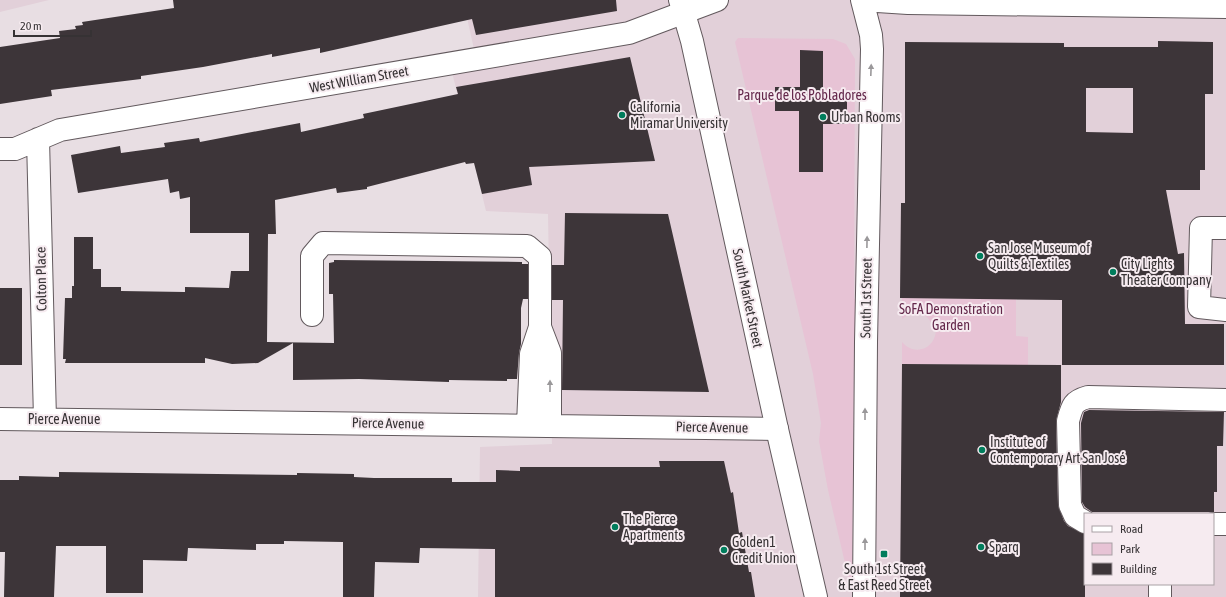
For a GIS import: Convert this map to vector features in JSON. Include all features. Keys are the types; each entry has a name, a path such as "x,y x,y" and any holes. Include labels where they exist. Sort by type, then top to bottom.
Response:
{"street":[{"name":"West William Street","path":"0,149 15,148 68,129 629,33 681,6 717,0"},
{"path":"862,0 908,3 1226,7"},
{"name":"South 1st Street","path":"862,0 871,35 872,49 866,334 864,597"},
{"name":"South Market Street","path":"681,6 692,41 777,429 816,596"},
{"name":"Colton Place","path":"38,139 45,419"},
{"path":"1226,228 1201,228 1199,307 1226,310"},
{"path":"312,315 312,256 323,243 527,246 540,257 540,327 531,354 528,425"},
{"path":"540,327 550,353 550,425"},
{"path":"1084,521 1075,516 1070,505 1068,421 1071,409 1077,400 1088,396 1226,400"},
{"name":"Pierce Avenue","path":"0,419 777,429"},
{"path":"1214,524 1226,524"},
{"path":"1160,585 1160,597"}],"shaded area":[{"path":"0,0 49,0 0,12"},
{"path":"463,0 1226,0 1226,597 478,597 480,447 552,444 548,214 486,211 452,72 478,67"}],"green space":[{"name":"Parque de los Pobladores","path":"738,38 833,39 846,44 855,59 854,299 857,300 857,338 854,339 852,593 828,490 819,441 821,423 813,374 735,42"},
{"name":"SoFA Demonstration Garden","path":"902,298 1016,299 1016,336 1028,337 1028,365 902,364 902,342 912,349 923,349 932,343 936,331 930,320 922,314 913,313 902,319"}],"building":[{"path":"173,0 616,0 617,11 476,35 472,19 320,53 320,48 272,57 272,54 203,67 141,76 141,79 51,90 52,96 0,104 0,47 60,38 59,31 76,29 75,26 83,25 82,22 174,8"},
{"path":"1158,41 1213,42 1213,94 1205,94 1205,170 1200,170 1200,190 1166,190 1178,254 1184,253 1185,324 1224,324 1224,365 1062,365 1062,300 900,298 901,203 905,203 905,42 1064,43 1064,47 1158,47","holes":["1086,88 1133,88 1133,133 1086,132"]},
{"name":"Urban Rooms","path":"800,50 823,51 823,99 847,99 847,124 823,124 823,172 799,172 799,111 775,111 775,87 800,87"},
{"path":"630,57 655,161 529,167 532,185 482,194 474,163 466,164 465,162 367,187 367,189 337,193 336,188 275,200 276,234 268,234 267,342 334,343 333,294 329,294 329,263 334,262 334,260 522,262 522,264 528,264 528,299 523,299 521,308 521,344 517,379 507,379 507,381 449,380 449,382 359,379 293,380 293,343 258,363 232,364 205,358 205,363 65,363 66,359 63,359 65,298 72,298 72,286 74,286 74,237 93,237 93,269 101,269 101,287 121,287 121,291 185,292 185,287 229,288 231,271 249,271 249,233 190,233 190,197 180,199 179,191 170,193 168,179 78,193 71,155 120,146 121,153 165,147 164,143 199,138 200,142 300,123 301,132 364,118 363,114 458,94 456,87"},
{"path":"565,213 668,214 709,392 562,390 563,300 552,300 552,265 564,265"},
{"path":"0,288 22,288 22,365 0,365"},
{"path":"902,364 1061,365 1061,402 1056,421 1058,505 1064,521 1068,526 1084,534 1085,597 900,597"},
{"path":"1089,410 1224,412 1223,446 1217,446 1217,492 1214,492 1214,512 1092,512 1085,507 1082,502 1081,423 1084,412"},
{"path":"659,461 724,461 731,493 733,492 739,533 742,532 755,597 495,597 495,549 420,548 419,563 375,562 374,597 343,597 343,542 284,541 284,544 256,544 256,550 188,548 187,561 143,560 143,593 106,593 106,546 56,546 54,597 4,597 5,552 0,552 0,480 19,480 19,476 59,477 59,472 297,475 297,473 354,474 354,477 374,478 452,478 452,482 496,482 496,470 520,471 520,467 660,467"}],"place":[{"name":"California Miramar University","path":"622,115"},
{"name":"Urban Rooms","path":"823,117"},
{"name":"San Jose Museum of Quilts & Textiles","path":"980,256"},
{"name":"City Lights Theater Company","path":"1113,272"},
{"name":"Institute of Contemporary Art San José","path":"982,450"},
{"name":"The Pierce Apartments","path":"615,527"},
{"name":"Sparq","path":"981,547"},
{"name":"Golden1 Credit Union","path":"724,550"},
{"name":"South 1st Street & East Reed Street","path":"884,554"}]}
